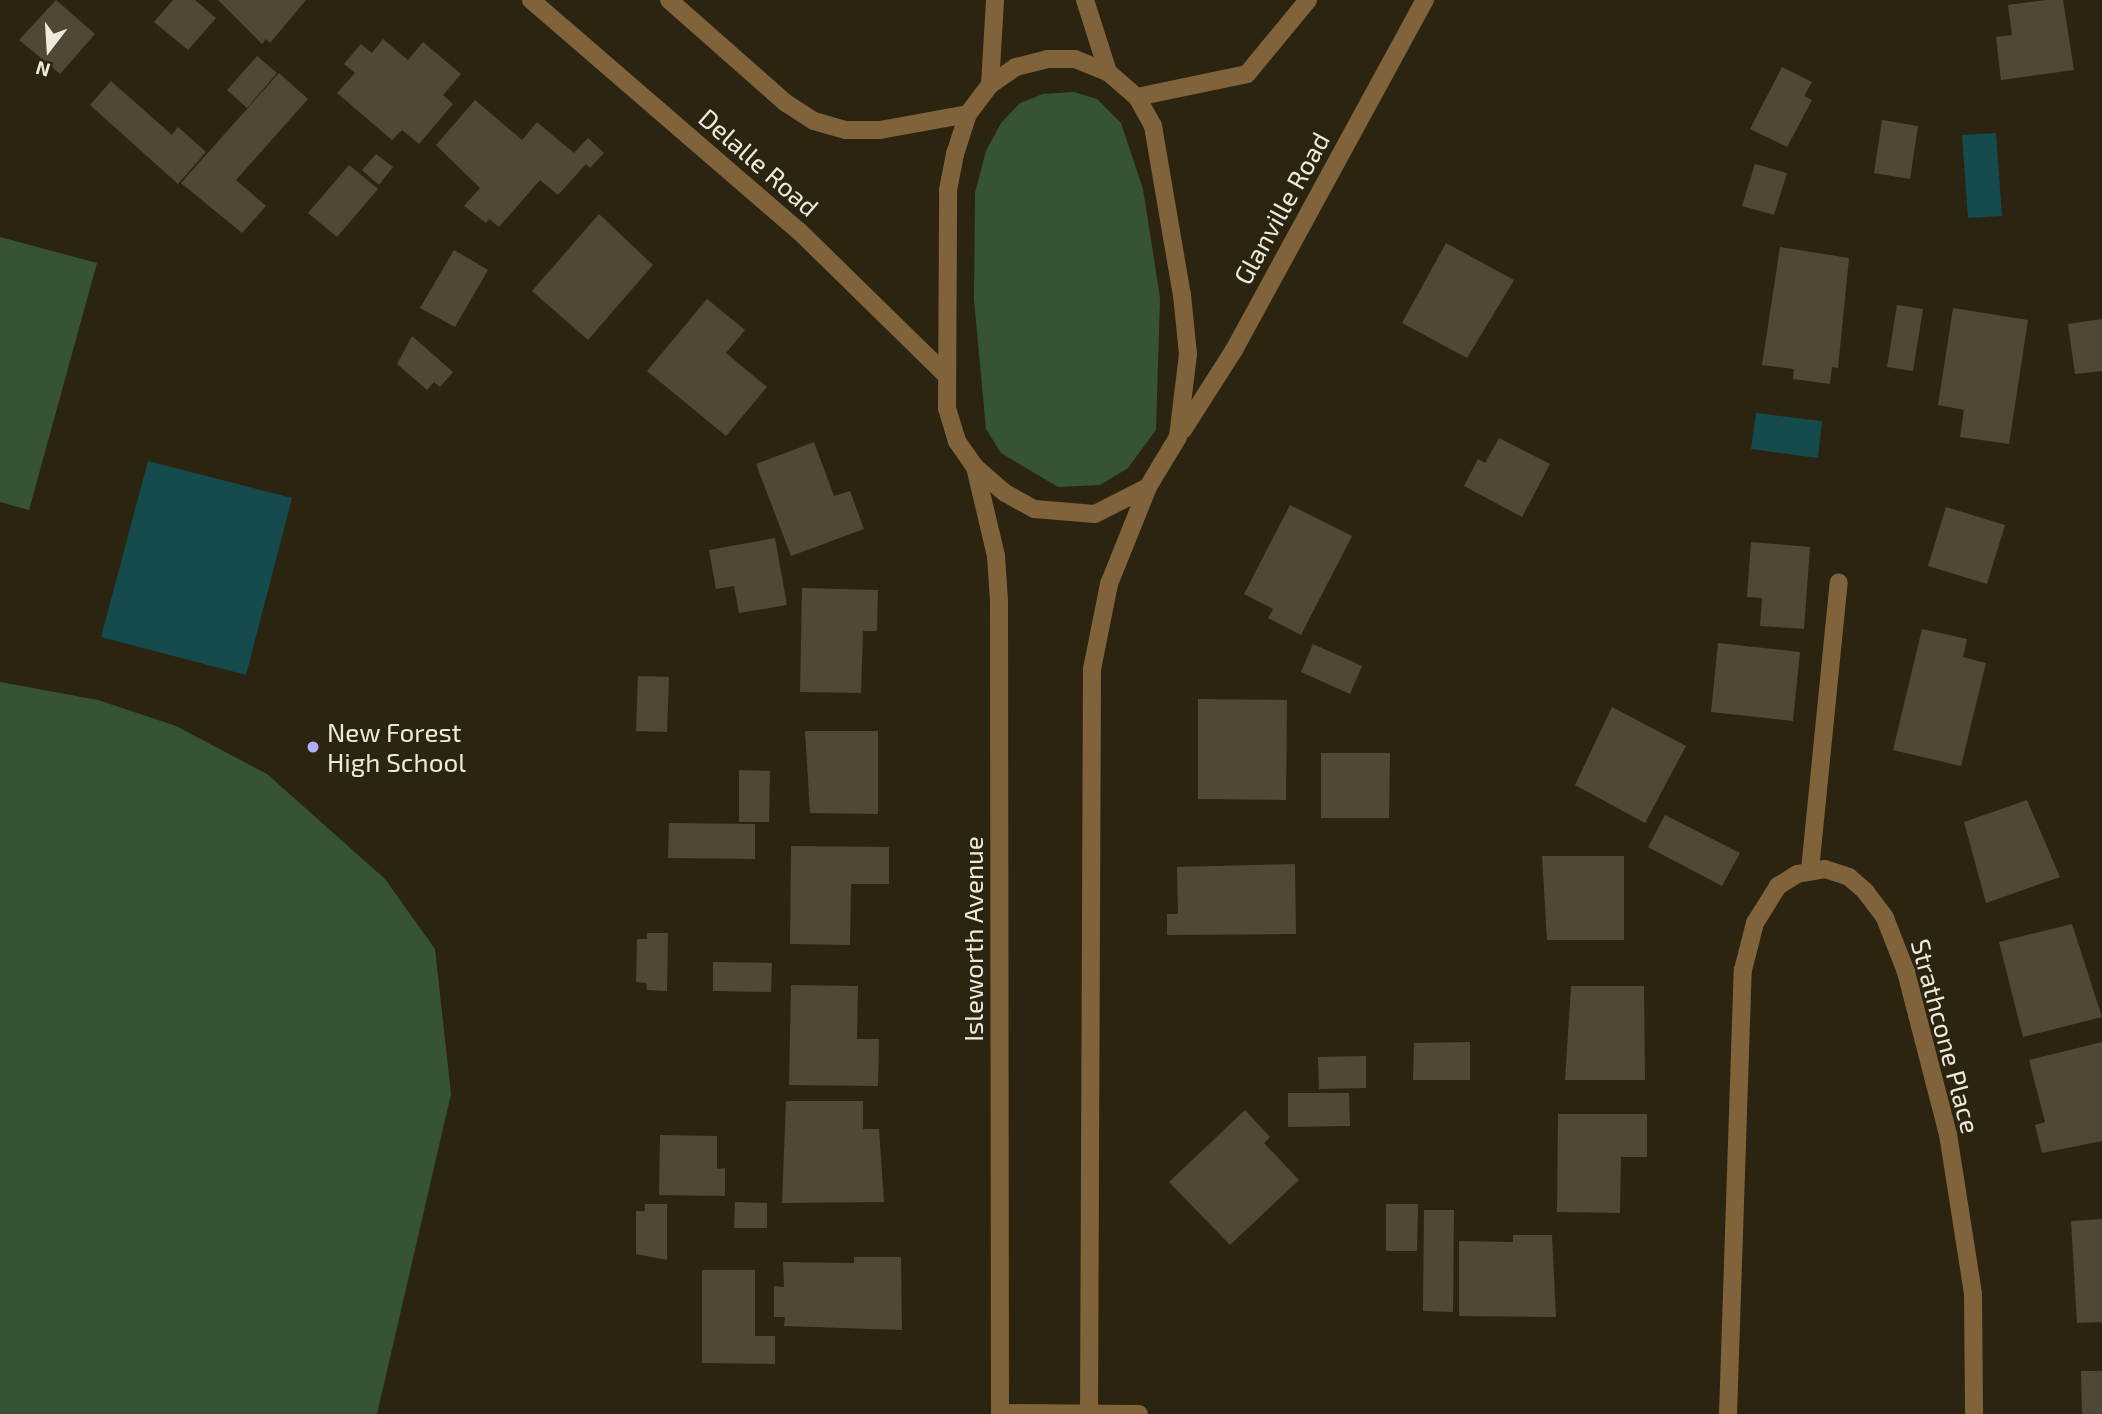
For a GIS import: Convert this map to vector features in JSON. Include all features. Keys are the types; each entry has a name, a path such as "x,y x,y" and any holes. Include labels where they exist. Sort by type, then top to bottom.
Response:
{"street":[{"name":"Delalle Road","path":"531,0 799,231 944,373"},
{"path":"669,0 786,103 814,121 846,130 880,130 968,114"},
{"path":"990,85 995,0"},
{"path":"1085,0 1108,72"},
{"path":"1137,97 1247,74 1308,0"},
{"name":"Glanville Road","path":"1147,487 1234,350 1425,0"},
{"path":"1147,487 1095,514 1063,514 1024,504 975,467 957,441 944,373 948,190 968,114 990,85 1016,67 1047,59 1075,59 1108,72 1137,97 1153,126 1182,295 1188,354 1178,438"},
{"name":"Isleworth Avenue","path":"975,467 996,556 999,601 1000,1414"},
{"path":"1088,1414 1092,668 1109,584 1147,487"},
{"path":"1728,1414 1743,970 1766,904 1778,886 1810,870 1839,582"},
{"name":"Strathcone Place","path":"1810,870 1849,877 1865,891 1885,918 1906,972 1948,1134 1973,1293 1974,1414"},
{"path":"1000,1414 1139,1414"}],"green space":[{"path":"1074,92 1097,99 1121,123 1143,189 1160,298 1156,430 1128,468 1100,485 1058,487 1001,453 986,429 974,300 975,193 986,151 1001,123 1020,103 1043,94"},
{"path":"0,237 97,263 29,510 0,502"},
{"path":"0,682 98,700 176,726 267,774 385,879 435,949 451,1094 377,1414 0,1414"}],"water":[{"path":"1996,133 2002,216 1968,218 1962,135"},
{"path":"1756,413 1822,421 1818,458 1751,449"},
{"path":"148,461 292,498 246,675 101,637"}],"building":[{"path":"56,0 95,34 60,74 19,40"},
{"path":"173,0 195,0 216,18 188,50 154,22"},
{"path":"218,0 306,0 270,43 266,39 262,44"},
{"path":"2063,0 2074,70 2001,80 1996,37 2012,35 2008,5"},
{"path":"383,39 408,60 423,42 461,74 443,95 453,104 419,144 402,130 392,140 337,93 355,73 344,64 361,44 372,53"},
{"path":"257,56 277,73 247,108 227,90"},
{"path":"1782,67 1812,82 1804,96 1812,100 1787,147 1750,129"},
{"path":"279,73 308,99 236,180 266,206 242,233 181,183"},
{"path":"111,81 172,135 178,127 206,152 178,184 90,105"},
{"path":"475,100 522,140 537,122 574,153 588,138 604,153 590,168 586,164 558,195 540,180 499,227 489,219 486,223 464,206 480,188 436,145"},
{"path":"1882,120 1918,126 1910,179 1874,173"},
{"path":"376,154 393,167 379,185 362,170"},
{"path":"1755,164 1787,173 1774,215 1742,206"},
{"path":"349,165 378,189 337,237 308,213"},
{"path":"599,214 653,265 588,340 532,291"},
{"path":"1446,243 1514,280 1467,358 1402,323"},
{"path":"1780,247 1849,258 1838,368 1832,367 1830,384 1793,379 1794,369 1762,365"},
{"path":"454,250 488,270 455,327 420,308"},
{"path":"707,299 745,330 726,353 767,387 726,436 647,371"},
{"path":"1897,305 1923,309 1913,371 1887,367"},
{"path":"1953,308 2028,320 2009,444 1960,437 1964,410 1938,405"},
{"path":"2102,319 2102,371 2075,374 2068,324"},
{"path":"412,336 453,372 440,387 434,382 427,390 397,364"},
{"path":"1499,438 1550,464 1522,517 1464,486 1478,459 1485,463"},
{"path":"814,442 834,496 850,491 864,529 791,556 756,464"},
{"path":"1290,505 1352,536 1301,635 1268,618 1273,609 1244,594"},
{"path":"1946,507 2005,525 1987,584 1928,566"},
{"path":"775,538 787,605 739,613 734,586 716,589 709,550"},
{"path":"1751,542 1810,547 1804,629 1760,626 1762,598 1747,597"},
{"path":"802,588 878,590 877,631 863,631 861,693 800,692"},
{"path":"1922,629 1967,639 1963,657 1986,663 1961,766 1893,750"},
{"path":"1718,643 1800,652 1793,721 1711,712"},
{"path":"1313,644 1362,666 1350,694 1301,672"},
{"path":"638,676 669,677 667,732 636,731"},
{"path":"1198,699 1287,700 1286,800 1198,799"},
{"path":"1612,707 1686,746 1645,823 1575,785"},
{"path":"805,731 878,731 878,814 810,813"},
{"path":"1321,753 1390,753 1389,818 1321,818"},
{"path":"739,770 770,771 769,822 739,822"},
{"path":"2027,800 2060,877 1986,903 1964,822"},
{"path":"1665,815 1740,853 1722,886 1648,847"},
{"path":"669,823 755,824 755,859 668,858"},
{"path":"791,846 889,847 889,884 851,884 850,945 790,944"},
{"path":"1542,856 1624,856 1624,940 1547,940"},
{"path":"1295,864 1296,934 1167,935 1167,914 1178,914 1177,867"},
{"path":"2072,924 2102,1017 2023,1037 1999,942"},
{"path":"647,933 668,933 667,991 647,990 646,983 636,982 637,939 647,939"},
{"path":"713,962 772,963 771,992 713,991"},
{"path":"791,985 858,986 857,1039 879,1039 878,1086 789,1085"},
{"path":"1571,986 1644,986 1645,1080 1565,1080"},
{"path":"1470,1042 1470,1080 1413,1080 1414,1043"},
{"path":"2102,1042 2102,1141 2042,1153 2035,1125 2045,1122 2029,1060"},
{"path":"1366,1056 1366,1088 1319,1089 1318,1057"},
{"path":"1288,1093 1349,1093 1350,1126 1288,1127"},
{"path":"786,1101 863,1101 863,1129 879,1129 884,1202 782,1203"},
{"path":"1245,1110 1270,1137 1264,1143 1299,1180 1230,1245 1169,1182"},
{"path":"1558,1114 1647,1114 1647,1157 1621,1157 1620,1213 1557,1212"},
{"path":"660,1135 717,1136 717,1169 725,1168 725,1196 659,1195"},
{"path":"735,1202 767,1203 767,1228 734,1228"},
{"path":"645,1204 667,1204 667,1260 636,1254 636,1211 645,1211"},
{"path":"1386,1204 1418,1204 1417,1251 1386,1251"},
{"path":"1424,1210 1454,1210 1453,1312 1423,1311"},
{"path":"2102,1219 2102,1322 2077,1323 2071,1221"},
{"path":"1513,1235 1552,1235 1556,1317 1459,1316 1459,1241 1513,1242"},
{"path":"854,1257 901,1257 902,1330 784,1326 785,1317 774,1317 774,1286 784,1287 783,1262 854,1263"},
{"path":"702,1270 755,1270 755,1336 775,1336 775,1364 702,1363"},
{"path":"2081,1371 2102,1371 2102,1414 2082,1414"}],"place":[{"name":"New Forest High School","path":"313,747"}]}
